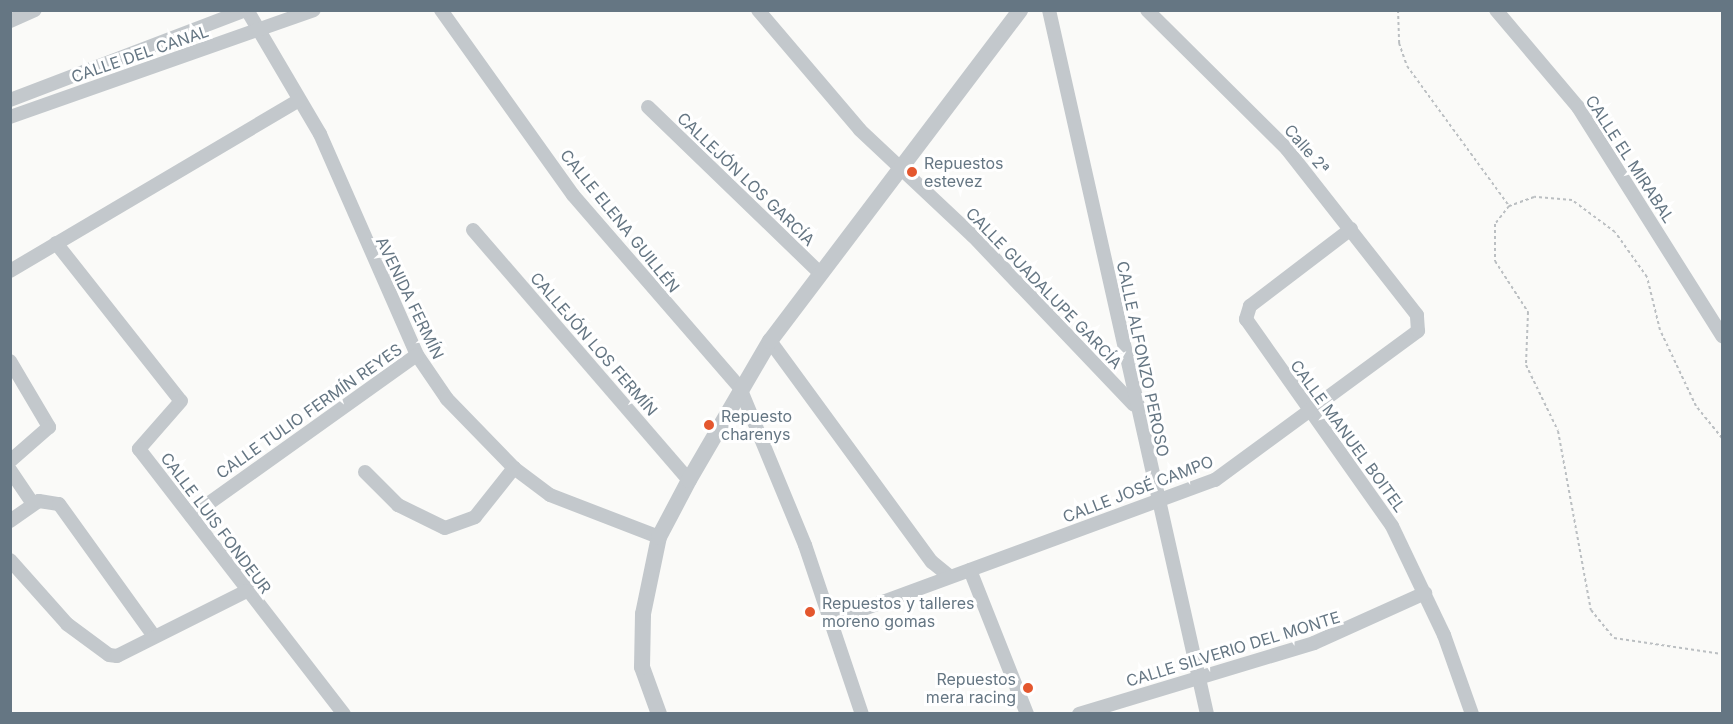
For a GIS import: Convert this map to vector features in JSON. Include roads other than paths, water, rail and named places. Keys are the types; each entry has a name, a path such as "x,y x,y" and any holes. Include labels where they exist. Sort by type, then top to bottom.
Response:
{"street":[{"path":"10,21 35,10"},
{"path":"10,100 247,10"},
{"name":"AVENIDA FERMÍN","path":"247,10 257,31 320,134 417,355 447,399 514,468 550,495 660,537"},
{"name":"CALLE DEL CANAL","path":"10,117 314,10"},
{"name":"CALLE ELENA GUILLÉN","path":"441,10 573,195 740,388 831,621 862,714"},
{"name":"CALLE GUADALUPE GARCÍA","path":"758,10 900,171 973,236 1134,405"},
{"path":"659,714 642,668 641,638 660,537 689,480 740,388 770,341 1020,10"},
{"name":"CALLE ALFONZO PEROSO","path":"1049,10 1134,405 1207,714"},
{"name":"Calle 2ª","path":"1148,10 1287,148 1351,229 1420,325"},
{"name":"CALLE EL MIRABAL","path":"1496,10 1578,107 1722,336"},
{"path":"10,271 299,100"},
{"name":"CALLEJÓN LOS GARCÍA","path":"648,107 821,274"},
{"name":"CALLE MANUEL BOITEL","path":"1351,229 1259,298 1246,314 1312,414 1392,526 1425,593 1472,714"},
{"name":"CALLEJÓN LOS FERMÍN","path":"473,230 689,480"},
{"name":"CALLE LUIS FONDEUR","path":"56,243 179,398 179,407 139,448 344,714"},
{"name":"CALLE JOSÉ CAMPO","path":"831,621 1215,480 1312,414 1420,325"},
{"path":"770,341 932,562 949,576"},
{"name":"CALLE TULIO FERMÍN REYES","path":"191,516 417,355"},
{"path":"10,361 49,427 10,461"},
{"path":"364,472 398,505 445,528 475,517 514,468"},
{"path":"10,470 33,504"},
{"path":"10,521 33,504 52,500 59,504 154,636"},
{"path":"10,560 67,624 99,652 117,656 247,591"},
{"path":"969,570 1027,714"},
{"name":"CALLE SILVERIO DEL MONTE","path":"1079,714 1354,629 1425,593"}],"place":[{"name":"Repuestos estevez","path":"912,172"},
{"name":"Repuesto charenys","path":"709,425"},
{"name":"Repuestos y talleres moreno gomas","path":"810,612"},
{"name":"Repuestos mera racing","path":"1028,688"}]}
